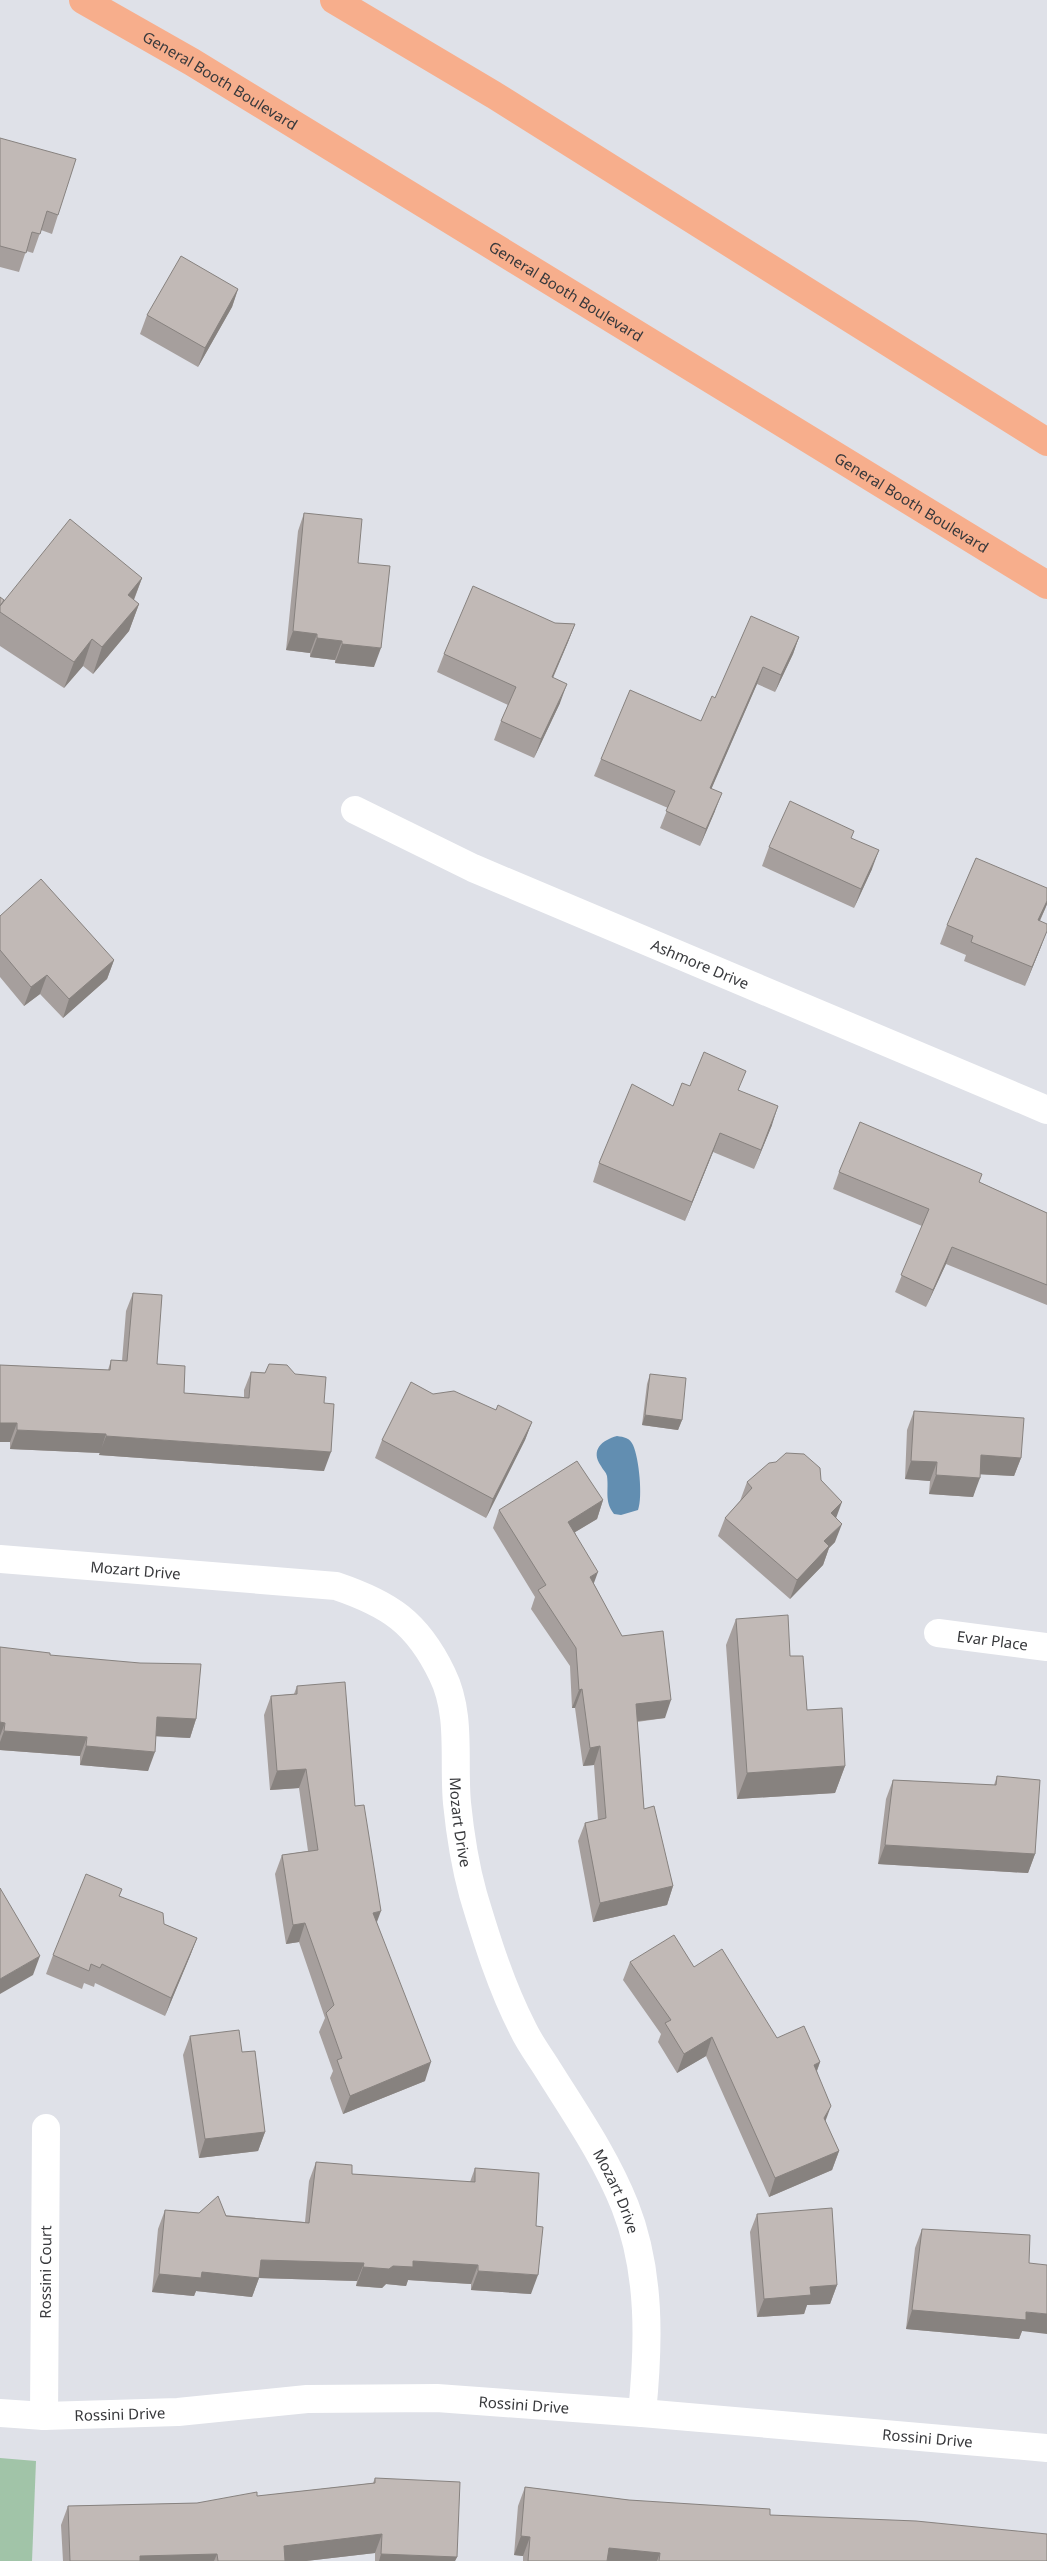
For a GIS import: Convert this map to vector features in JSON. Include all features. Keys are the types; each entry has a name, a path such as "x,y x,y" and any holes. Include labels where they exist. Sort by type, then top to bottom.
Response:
{"highway":[{"name":"General Booth Boulevard","path":"83,0 192,62 1047,585"},
{"path":"334,0 494,95 1047,442"}],"street":[{"name":"Ashmore Drive","path":"355,810 473,868 1047,1110"},
{"name":"Mozart Drive","path":"0,1559 336,1586 372,1598 405,1620 426,1643 444,1677 454,1715 457,1802 469,1881 491,1958 523,2030 599,2150 625,2207 639,2255 647,2317 647,2366 642,2413"},
{"name":"Evar Place","path":"938,1633 1047,1647"},
{"name":"Rossini Court","path":"44,2416 46,2128"},
{"name":"Rossini Drive","path":"0,2413 44,2416 178,2412 307,2399 437,2398 642,2413 1047,2448"}],"green space":[{"path":"0,2458 36,2461 32,2561 0,2561"}],"water":[{"path":"617,1436 624,1437 632,1443 640,1478 638,1510 621,1515 614,1514 609,1505 607,1476 597,1455 599,1446 602,1443"}],"building":[{"path":"0,138 76,159 58,215 47,211 40,234 32,232 26,253 0,246"},
{"path":"181,256 238,289 205,348 147,315"},
{"path":"304,513 362,519 358,563 390,566 381,648 342,644 342,641 317,638 317,634 293,631"},
{"path":"70,519 142,578 128,595 139,604 102,647 92,639 74,662 0,612 0,606"},
{"path":"473,586 555,623 575,624 552,677 567,684 541,739 501,721 516,687 444,654"},
{"path":"0,597 4,600 0,606"},
{"path":"751,616 799,637 781,675 763,667 710,788 722,793 706,829 666,811 675,791 601,759 630,690 701,721 712,696 715,698"},
{"path":"790,801 854,831 851,838 879,850 861,889 769,847"},
{"path":"976,858 1047,888 1047,901 1038,920 1047,924 1047,931 1032,967 971,942 973,936 947,925"},
{"path":"41,879 114,960 69,999 47,975 31,987 0,950 0,916"},
{"path":"704,1052 746,1071 738,1090 778,1106 761,1150 720,1133 692,1202 599,1163 632,1084 673,1106 682,1083 690,1086"},
{"path":"860,1122 982,1174 979,1182 1047,1213 1047,1285 952,1247 933,1290 901,1275 929,1209 839,1172"},
{"path":"133,1293 162,1295 157,1364 185,1366 184,1393 249,1398 251,1372 265,1373 269,1364 287,1365 295,1374 326,1377 324,1403 334,1404 331,1452 106,1436 106,1434 17,1430 17,1423 0,1423 0,1365 110,1370 111,1360 127,1361"},
{"path":"650,1374 686,1378 682,1420 645,1415"},
{"path":"411,1382 433,1394 454,1391 496,1410 498,1405 532,1422 493,1499 382,1440"},
{"path":"914,1411 1024,1418 1021,1458 981,1455 980,1478 936,1475 937,1462 911,1461"},
{"path":"786,1453 804,1454 820,1468 821,1480 842,1502 831,1513 842,1524 824,1541 829,1546 797,1580 725,1518 752,1488 747,1482 769,1463 776,1462"},
{"path":"577,1461 603,1500 568,1522 598,1572 590,1577 622,1636 663,1631 671,1700 636,1704 644,1809 654,1806 673,1886 600,1903 585,1823 606,1818 600,1746 590,1748 582,1689 579,1690 576,1648 538,1590 546,1585 499,1510"},
{"path":"788,1615 790,1656 803,1656 807,1710 842,1708 845,1766 747,1773 736,1619"},
{"path":"0,1647 50,1653 50,1655 140,1663 201,1664 196,1719 157,1717 155,1752 86,1746 87,1737 4,1731 5,1723 0,1722"},
{"path":"345,1682 355,1806 364,1805 381,1911 373,1913 431,2062 350,2096 337,2060 342,2058 326,2013 334,2005 305,1923 293,1925 282,1855 318,1850 306,1769 277,1771 271,1696 297,1694 297,1686"},
{"path":"997,1776 1040,1780 1035,1854 885,1845 893,1780 996,1785"},
{"path":"86,1874 122,1889 119,1896 163,1913 164,1924 197,1938 171,1998 102,1964 100,1968 91,1964 89,1971 53,1955"},
{"path":"0,1888 40,1956 0,1979"},
{"path":"674,1935 694,1967 722,1949 777,2038 804,2026 820,2062 814,2065 831,2106 824,2118 839,2151 775,2178 712,2037 684,2054 665,2023 671,2020 630,1962"},
{"path":"239,2030 242,2052 255,2051 265,2132 205,2139 190,2036"},
{"path":"316,2162 352,2165 352,2174 475,2182 475,2168 539,2173 536,2226 543,2227 538,2275 478,2271 478,2265 413,2261 413,2267 393,2266 389,2269 363,2267 364,2263 261,2260 259,2278 202,2272 201,2278 159,2274 165,2210 199,2213 218,2196 226,2216 309,2223"},
{"path":"832,2208 837,2285 810,2287 811,2295 764,2299 757,2214"},
{"path":"922,2229 1030,2235 1029,2263 1047,2265 1047,2314 1026,2312 1026,2320 912,2310"},
{"path":"375,2478 460,2482 457,2557 381,2554 382,2534 284,2546 285,2561 218,2561 217,2554 140,2556 140,2561 70,2561 68,2506 197,2503 257,2492 257,2496 375,2483"},
{"path":"525,2487 629,2500 770,2509 770,2515 916,2521 1047,2534 1047,2561 659,2561 660,2553 609,2548 607,2561 528,2561 530,2537 521,2536"}]}
